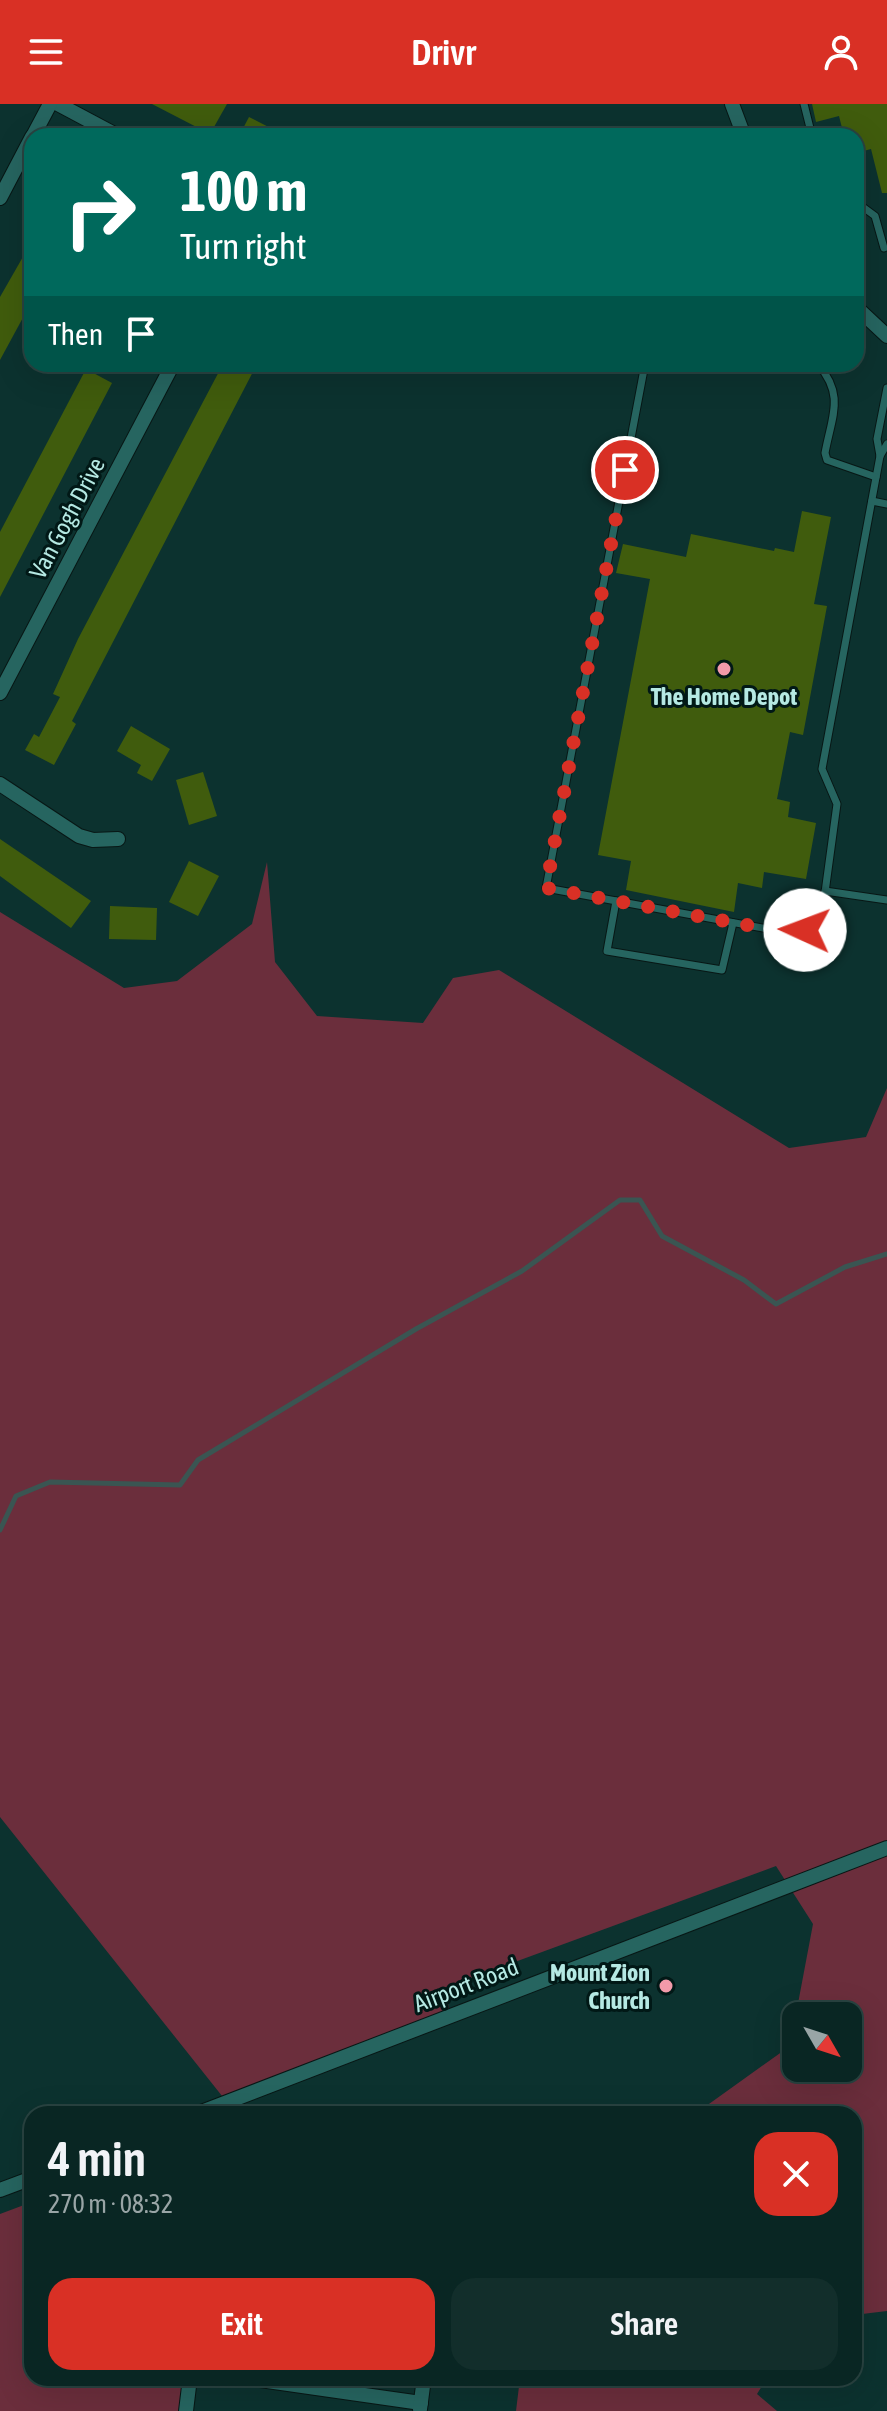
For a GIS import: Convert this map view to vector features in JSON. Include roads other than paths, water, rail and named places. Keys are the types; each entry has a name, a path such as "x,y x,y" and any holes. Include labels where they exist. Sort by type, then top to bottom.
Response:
{"street":[{"path":"37,128 50,104"},
{"path":"58,104 103,128"},
{"path":"732,104 741,128"},
{"path":"0,198 24,152"},
{"path":"864,314 887,336"},
{"name":"Van Gogh Drive","path":"0,693 169,372"},
{"path":"0,784 79,836 93,840 118,839"},
{"name":"Airport Road","path":"220,2106 887,1848"},
{"path":"0,2190 24,2181"},
{"path":"186,2411 189,2386"},
{"path":"293,2386 420,2407 423,2386"}],"lane":[{"path":"804,104 810,128"},
{"path":"864,208 875,216 884,248"},
{"path":"643,372 546,888 790,933 805,930 823,907 837,804 822,769 880,456 887,444"},
{"path":"825,372 831,379 836,395 825,453 827,460 876,477"},
{"path":"880,456 877,439 887,388"},
{"path":"872,501 887,504"},
{"path":"825,891 887,900"},
{"path":"616,901 607,951 722,970 733,923"}],"waterway":[{"path":"0,1530 16,1496 50,1482 180,1485 198,1460 416,1329 522,1271 620,1200 640,1200 662,1236 744,1280 776,1304 845,1267 887,1254"}],"place":[{"name":"The Home Depot","path":"724,669"},
{"name":"Mount Zion Church","path":"666,1986"}]}
